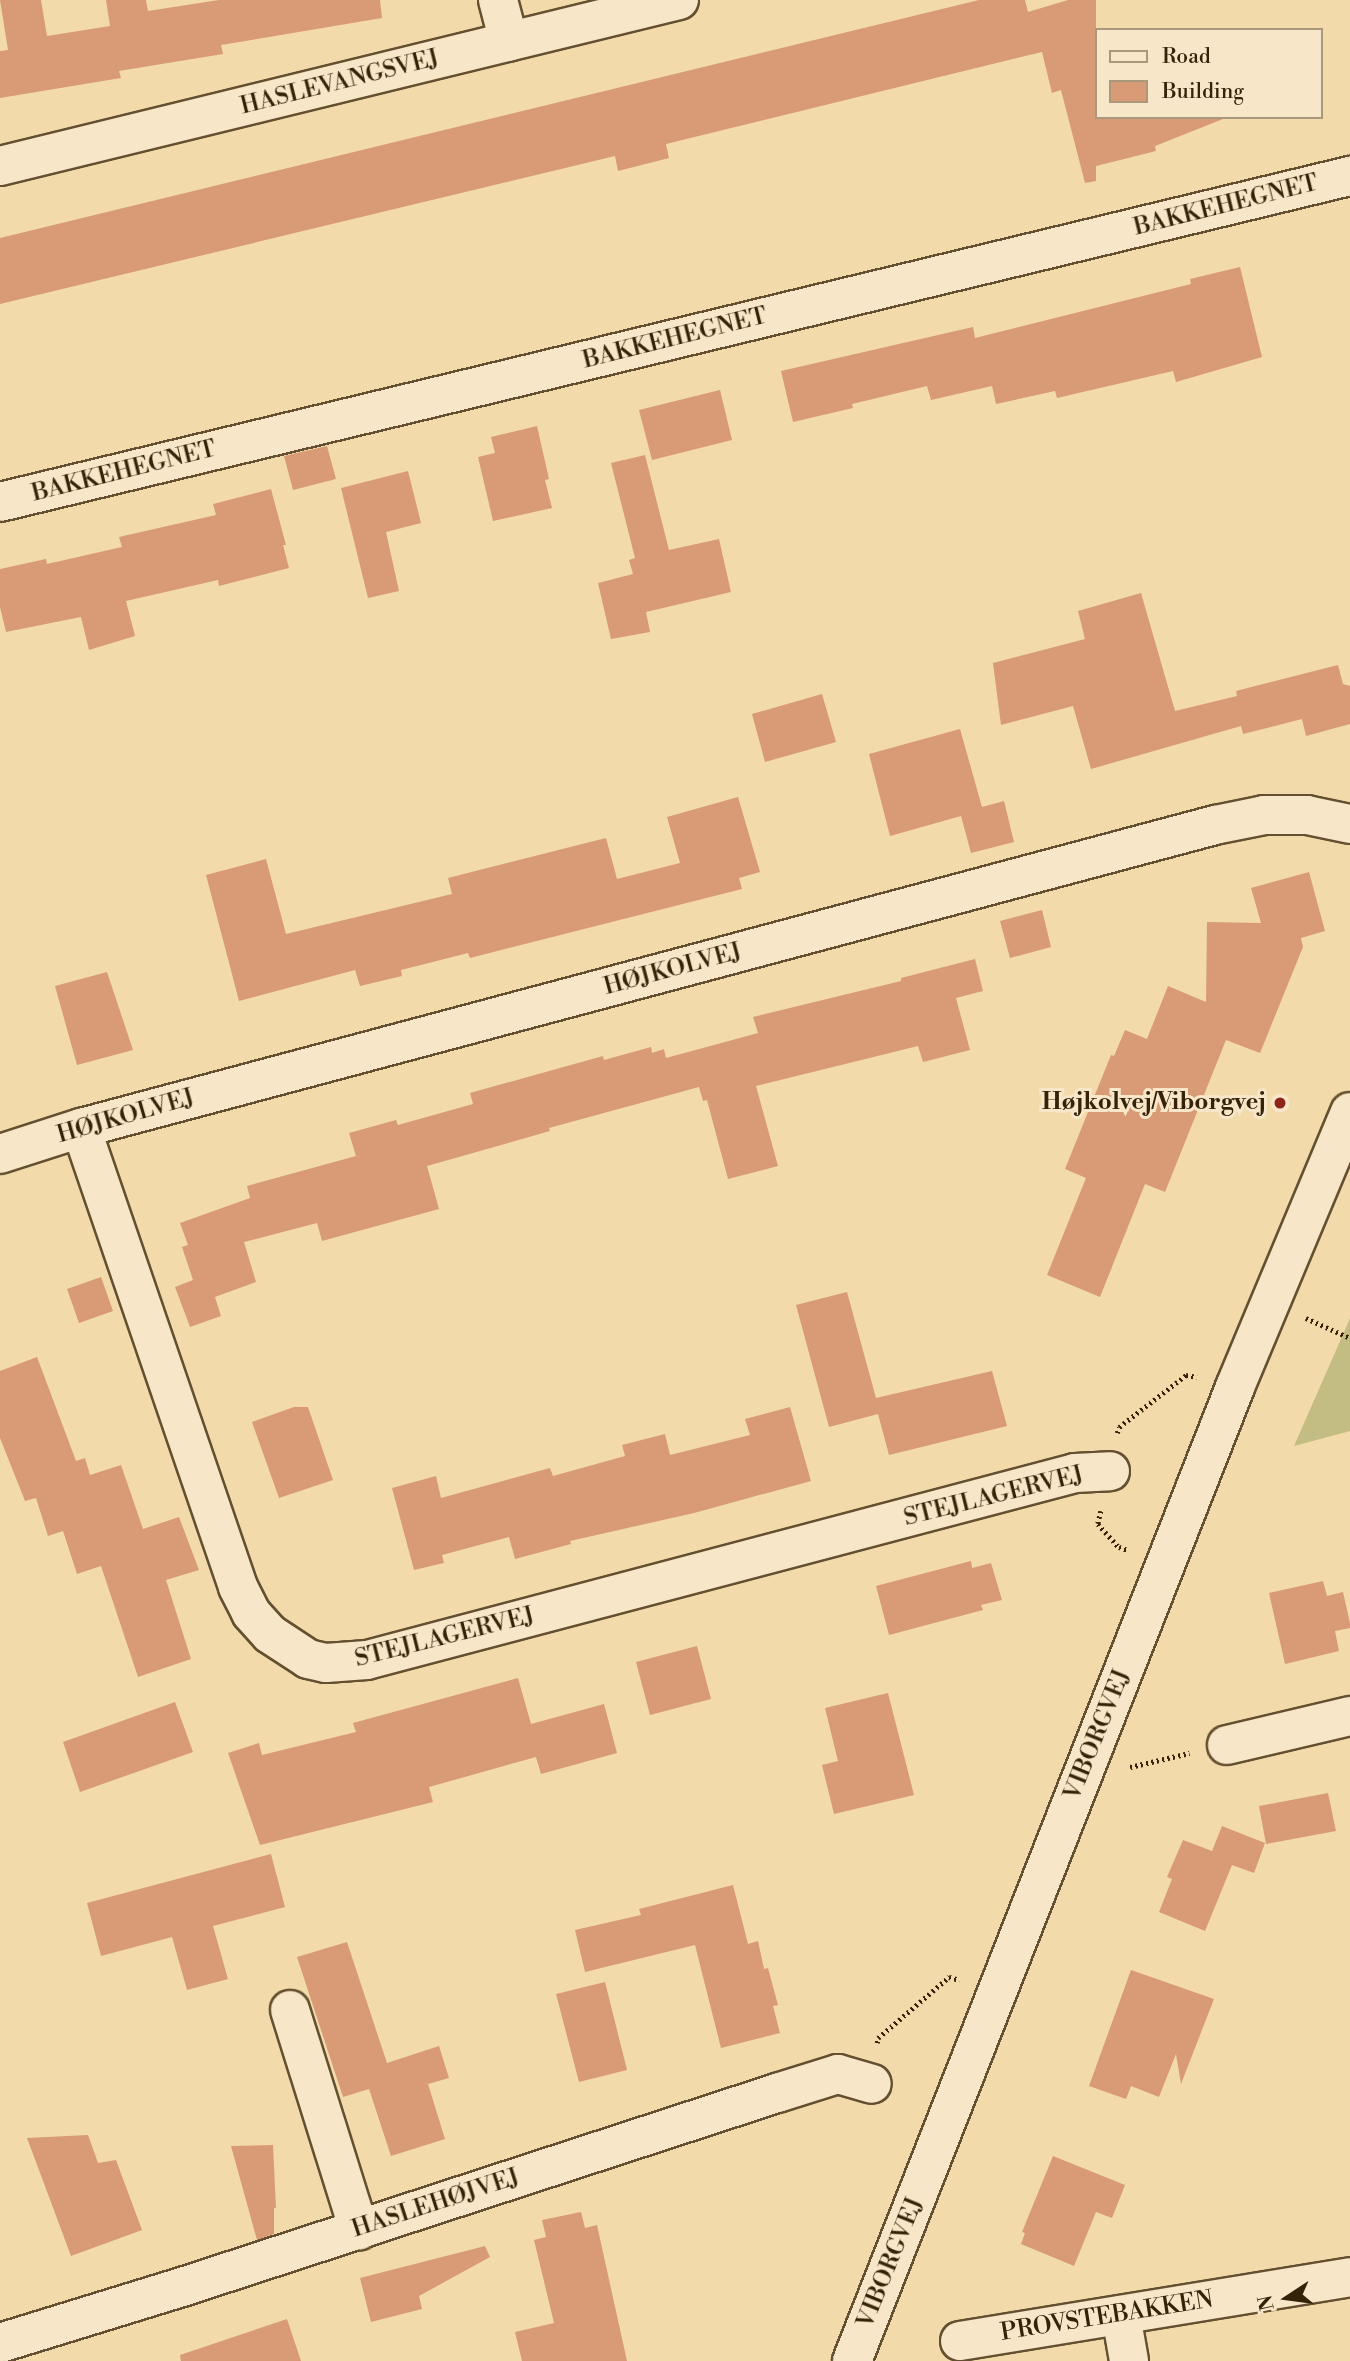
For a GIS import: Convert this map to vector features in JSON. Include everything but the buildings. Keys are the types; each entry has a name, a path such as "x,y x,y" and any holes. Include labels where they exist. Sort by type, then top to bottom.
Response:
{"street":[{"path":"498,0 509,42"},
{"name":"HASLEVANGSVEJ","path":"0,166 679,0"},
{"name":"BAKKEHEGNET","path":"0,502 1350,176"},
{"name":"HØJKOLVEJ","path":"0,1154 81,1128 1215,825 1264,815 1307,815 1350,824"},
{"name":"VIBORGVEJ","path":"852,2361 1235,1387 1343,1151 1350,1112"},
{"name":"STEJLAGERVEJ","path":"81,1128 238,1587 251,1613 270,1634 308,1659 326,1663 367,1660 1074,1473 1110,1471"},
{"path":"1227,1745 1350,1716"},
{"path":"290,2010 359,2230"},
{"name":"HASLEHØJVEJ","path":"0,2343 359,2230 838,2074 872,2084"},
{"name":"PROVSTEBAKKEN","path":"960,2341 1350,2277"},
{"path":"1121,2315 1129,2361"}],"path":[{"path":"1081,1779 1227,1745"},
{"path":"872,2084 878,2038 949,1977 998,1992"}],"shaded area":[{"path":"1350,1318 1350,1431 1294,1446 1348,1323"}],"place":[{"name":"Højkolvej/Viborgvej","path":"1280,1103"}]}
